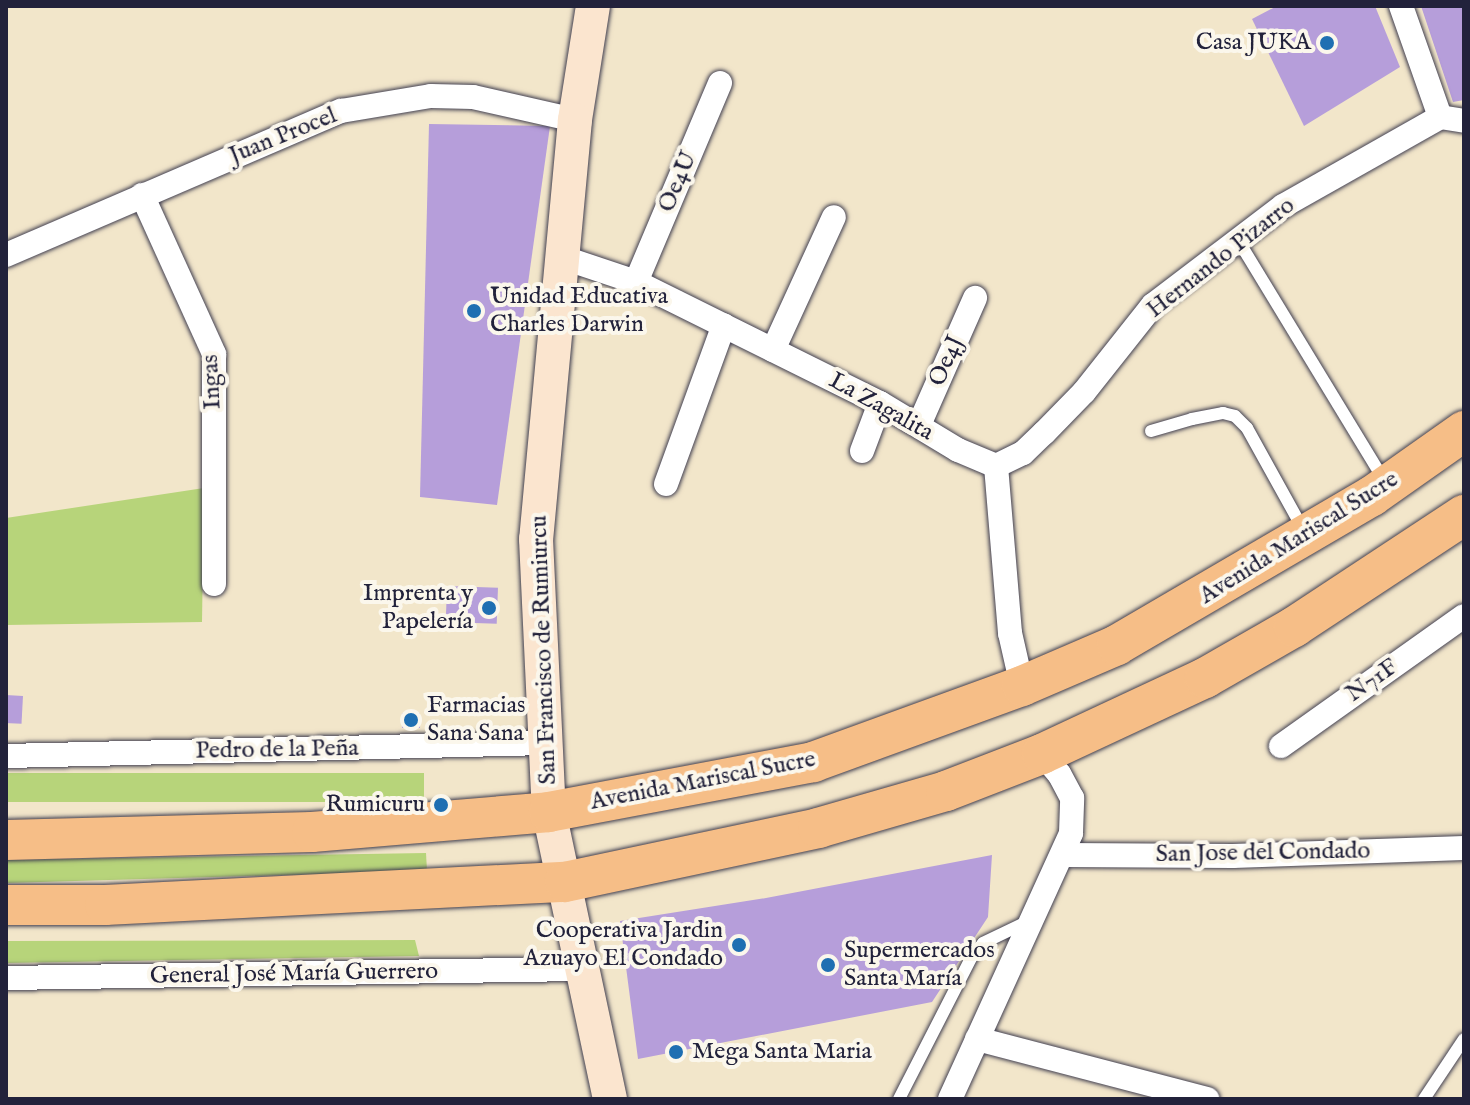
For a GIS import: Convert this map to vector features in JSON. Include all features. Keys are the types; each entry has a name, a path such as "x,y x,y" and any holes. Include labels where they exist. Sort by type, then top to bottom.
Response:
{"main road":[{"name":"San Francisco de Rumiurcu","path":"593,6 575,120 536,539 549,812 610,1099"},
{"name":"Avenida Mariscal Sucre","path":"6,840 312,832 549,812 813,762 1022,686 1117,645 1307,535 1387,485 1464,431"},
{"path":"6,905 105,905 565,882 818,828 946,791 1042,754 1205,678 1459,530"}],"street":[{"path":"1401,6 1452,119"},
{"name":"Oe4U","path":"636,282 720,83"},
{"name":"Juan Procel","path":"6,255 341,111 431,96 473,97 575,120"},
{"name":"Hernando Pizarro","path":"996,466 1023,453 1084,392 1153,305 1238,240 1283,206 1452,119"},
{"name":"Ingas","path":"142,195 214,354 214,584"},
{"path":"773,350 834,217"},
{"name":"La Zagalita","path":"564,258 636,282 880,403 958,450 996,466"},
{"name":"Oe4J","path":"919,425 975,298"},
{"path":"666,484 724,325"},
{"path":"862,451 880,403"},
{"path":"996,466 1010,633 1022,686"},
{"name":"N71F","path":"1281,746 1464,616"},
{"name":"Pedro de la Peña","path":"6,756 547,743"},
{"path":"950,1099 1063,855 1074,817 1072,798 1042,754"},
{"name":"San Jose del Condado","path":"1063,855 1233,856 1464,848"},
{"name":"General José María Guerrero","path":"6,978 582,969"},
{"path":"977,1039 1207,1099"}],"lane":[{"path":"1238,240 1387,485"},
{"path":"1151,431 1223,413 1235,416 1247,428 1307,535"},
{"path":"899,1099 971,958 983,943 1034,918"},
{"path":"1424,1099 1464,1039"}],"green space":[{"path":"204,488 202,622 6,625 6,518"},
{"path":"6,773 424,773 424,802 6,802"},
{"path":"426,853 427,871 6,883 6,860"},
{"path":"415,940 419,956 6,963 6,941"}],"building":[{"name":"Casa JUKA","path":"1277,6 1375,6 1400,67 1304,126 1252,19"},
{"path":"1421,6 1464,6 1464,100 1453,102"},
{"name":"Unidad Educativa Charles Darwin","path":"429,124 550,126 497,505 420,497"},
{"path":"447,586 498,588 497,624 446,622"},
{"path":"6,695 23,696 22,724 6,723"},
{"name":"Farmacias Sana Sana","path":"402,713 420,713 420,728 402,728"},
{"name":"Supermercados Santa María","path":"992,855 988,917 932,1002 638,1059 620,921 766,898"}],"place":[{"name":"Casa JUKA","path":"1327,43"},
{"name":"Unidad Educativa Charles Darwin","path":"474,311"},
{"name":"Imprenta y Papelería","path":"489,608"},
{"name":"Farmacias Sana Sana","path":"411,720"},
{"name":"Rumicuru","path":"441,805"},
{"name":"Cooperativa Jardin Azuayo El Condado","path":"739,945"},
{"name":"Supermercados Santa María","path":"828,965"},
{"name":"Mega Santa Maria","path":"676,1052"}]}
